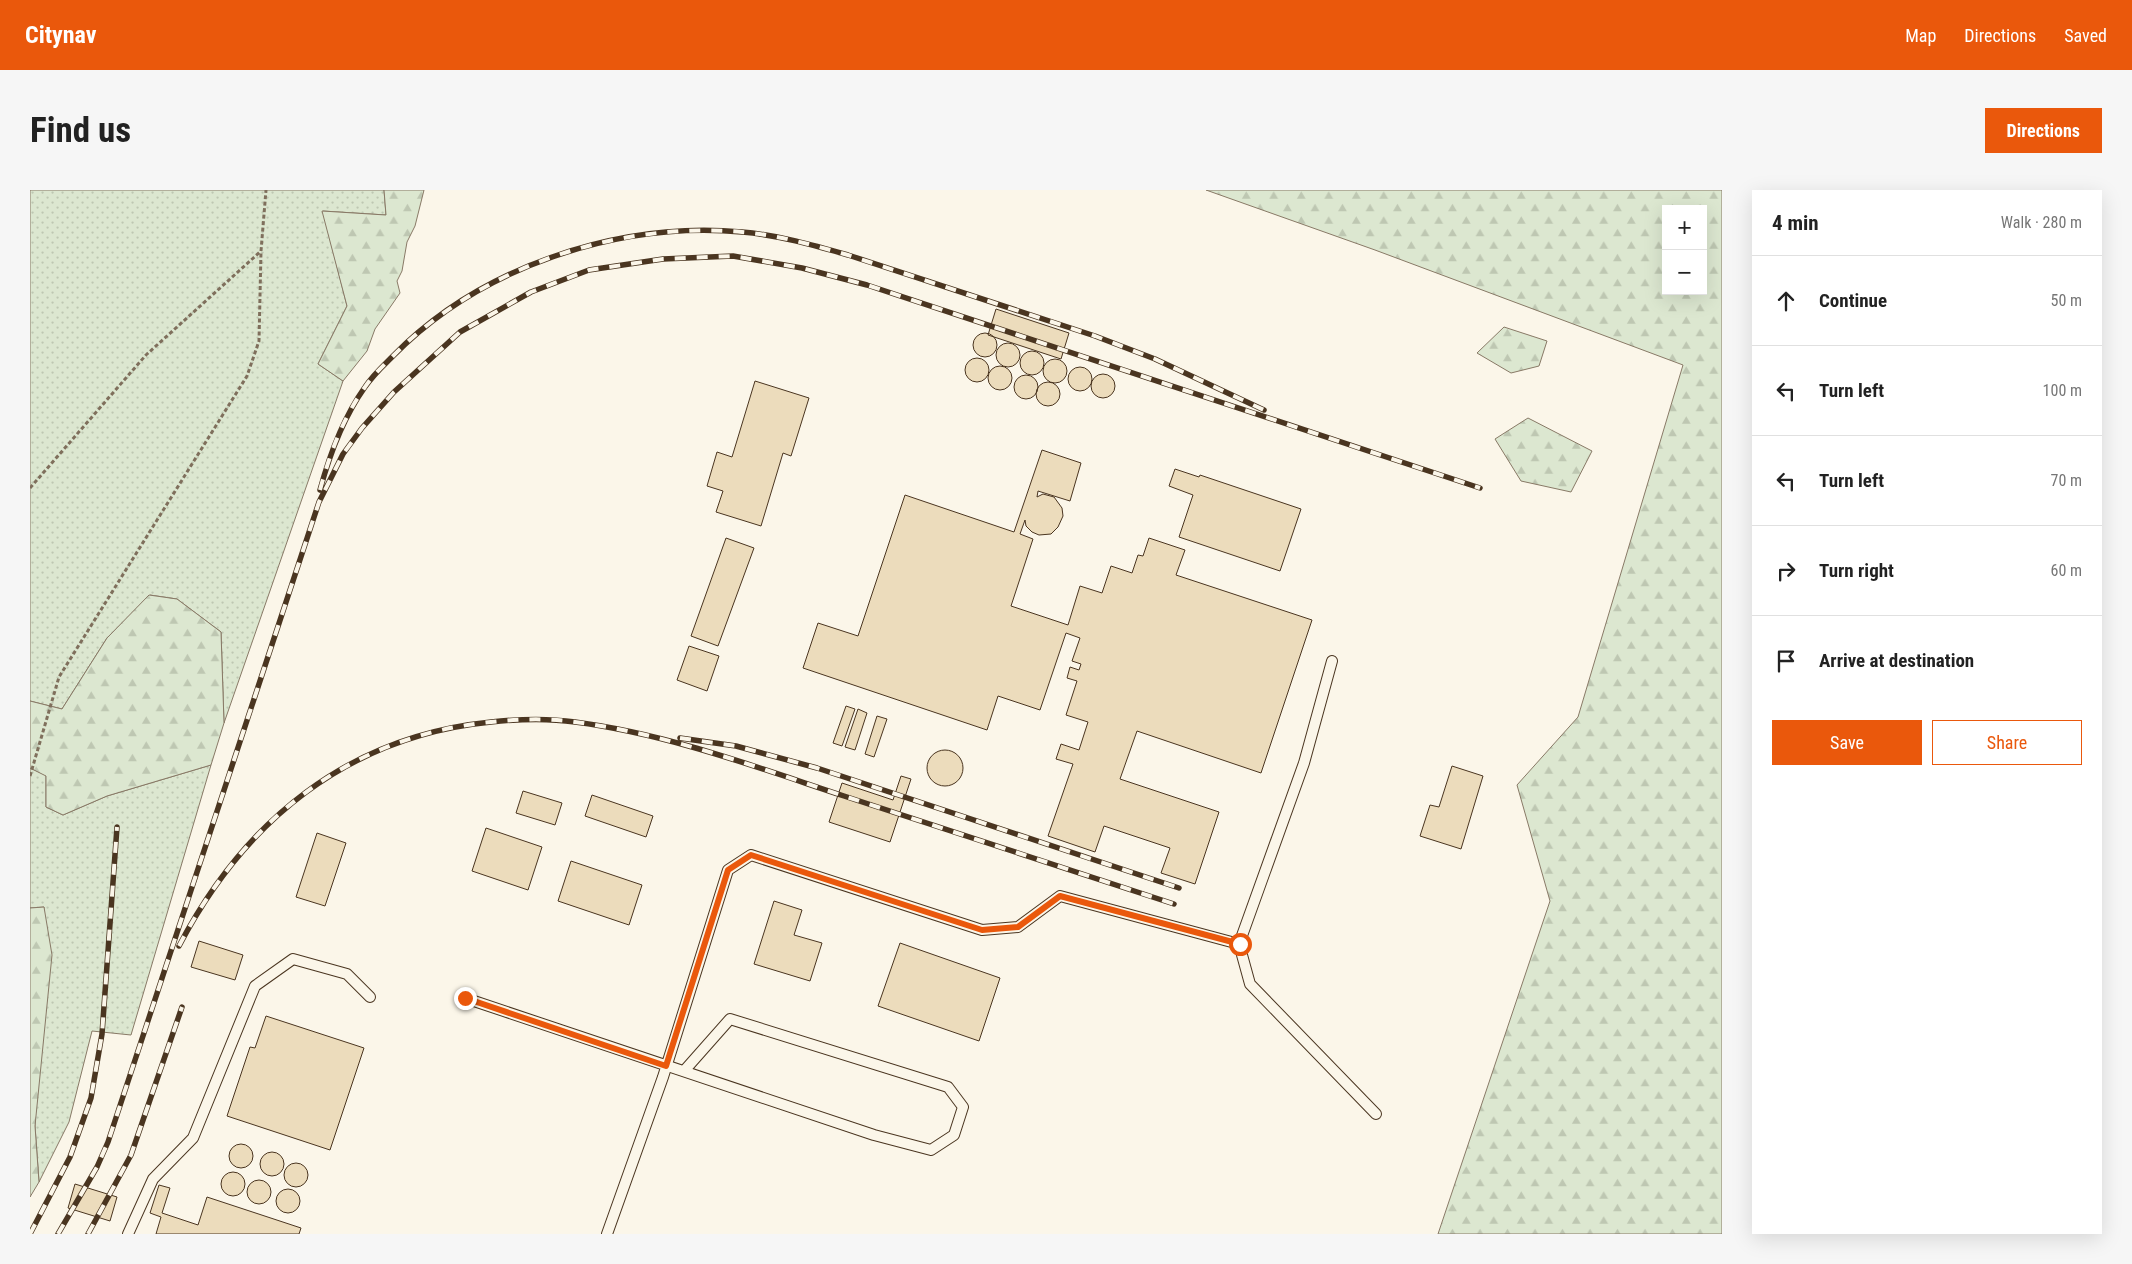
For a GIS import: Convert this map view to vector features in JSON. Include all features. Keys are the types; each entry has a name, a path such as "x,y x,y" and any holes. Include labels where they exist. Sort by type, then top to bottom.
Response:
{"lane":[{"path":"1332,661 1304,763 1240,944 1250,984 1376,1114"},
{"path":"608,1234 666,1066 728,870 751,855 982,930 1018,927 1060,896 1240,944"},
{"path":"128,1234 153,1179 193,1138 254,986 292,959 347,974 370,998"},
{"path":"465,998 666,1066 684,1072 874,1135 931,1150 954,1135 963,1107 948,1087 730,1020 684,1072"}],"path":[{"path":"30,776 59,677 247,376 259,341 261,250 266,190"},
{"path":"30,488 146,355 261,250"}],"green space":[{"path":"30,190 384,190 386,215 323,211 347,306 318,364 343,381 224,723 221,632 177,599 150,595 107,638 62,709 30,701"},
{"path":"384,190 424,190 415,226 407,242 402,271 397,281 400,293 375,329 367,351 343,381 318,364 347,306 322,211 386,215"},
{"path":"1206,190 1722,190 1722,1234 1438,1234 1550,901 1517,785 1578,717 1683,365 1375,250"},
{"path":"1504,327 1547,341 1539,366 1511,373 1477,353"},
{"path":"1528,418 1592,451 1571,492 1521,481 1495,439"},
{"path":"149,595 177,599 221,632 224,723 211,765 107,796 63,815 46,807 46,776 30,768 30,701 62,709 107,638"},
{"path":"211,765 131,1035 92,1031 69,1122 39,1182 35,1126 44,907 30,908 30,768 46,775 46,807 63,815 107,796"},
{"path":"44,907 52,955 35,1126 39,1182 30,1197 30,908"}],"building":[{"path":"996,309 1069,333 1061,359 988,335"},
{"path":"985,333 993,337 997,345 993,353 985,357 977,353 973,345 977,337"},
{"path":"1008,343 1016,347 1020,355 1016,363 1008,367 1000,363 996,355 1000,347"},
{"path":"1032,351 1040,355 1044,363 1040,371 1032,375 1024,371 1020,363 1024,355"},
{"path":"977,358 985,362 989,370 985,378 977,382 969,378 965,370 969,362"},
{"path":"1055,359 1063,363 1067,371 1063,379 1055,383 1047,379 1043,371 1047,363"},
{"path":"1000,366 1008,370 1012,378 1008,386 1000,390 992,386 988,378 992,370"},
{"path":"1080,367 1088,371 1092,379 1088,387 1080,391 1072,387 1068,379 1072,371"},
{"path":"1103,374 1111,378 1115,386 1111,394 1103,398 1095,394 1091,386 1095,378"},
{"path":"1026,375 1034,379 1038,387 1034,395 1026,399 1018,395 1014,387 1018,379"},
{"path":"755,381 809,398 791,456 783,453 761,526 716,512 723,491 707,486 717,452 732,457"},
{"path":"1048,382 1056,386 1060,394 1056,402 1048,406 1040,402 1036,394 1040,386"},
{"path":"1042,450 1081,463 1070,501 1038,491 1037,497 1043,494 1054,497 1062,508 1063,516 1058,527 1051,534 1039,535 1032,532 1026,526 1025,520 1020,534 1033,539 1011,606 1068,625 1080,586 1102,593 1111,566 1132,573 1138,555 1143,556 1149,538 1185,550 1176,575 1312,620 1261,773 1137,731 1120,779 1219,812 1195,884 1161,873 1170,848 1104,826 1095,852 1048,836 1073,764 1056,759 1061,744 1079,750 1088,722 1066,715 1077,681 1067,678 1070,667 1079,670 1081,664 1072,661 1080,638 1066,633 1040,710 998,696 987,730 803,668 818,623 858,636 905,495 1014,532"},
{"path":"1175,469 1199,477 1200,475 1301,509 1280,571 1179,537 1193,495 1169,486"},
{"path":"726,538 754,548 718,646 691,636"},
{"path":"689,646 719,656 707,691 677,680"},
{"path":"846,706 855,709 842,746 833,743"},
{"path":"858,709 867,713 855,750 845,747"},
{"path":"877,716 887,719 874,757 865,754"},
{"path":"945,750 952,751 958,755 962,761 962,775 958,781 952,785 945,786 938,785 932,781 928,775 927,768 928,761 932,755 938,751"},
{"path":"1452,766 1483,776 1461,849 1420,836 1430,805 1439,807"},
{"path":"901,776 911,779 890,842 829,822 842,783 893,800"},
{"path":"523,791 562,803 555,825 516,813"},
{"path":"592,795 653,816 646,837 585,816"},
{"path":"486,828 542,847 528,890 472,871"},
{"path":"317,833 346,843 325,906 296,897"},
{"path":"571,861 642,885 629,925 558,901"},
{"path":"774,901 802,910 794,935 822,943 810,981 754,964"},
{"path":"199,941 243,955 235,980 191,967"},
{"path":"900,943 1000,978 979,1041 878,1006"},
{"path":"266,1016 364,1048 330,1150 227,1116 250,1047 255,1048"},
{"path":"241,1144 249,1148 253,1156 249,1164 241,1168 233,1164 229,1156 233,1148"},
{"path":"272,1152 280,1156 284,1164 280,1172 272,1176 264,1172 260,1164 264,1156"},
{"path":"296,1163 304,1167 308,1175 304,1183 296,1187 288,1183 284,1175 288,1167"},
{"path":"233,1172 241,1176 245,1184 241,1192 233,1196 225,1192 221,1184 225,1176"},
{"path":"259,1180 267,1184 271,1192 267,1200 259,1204 251,1200 247,1192 251,1184"},
{"path":"75,1184 117,1197 110,1221 68,1208"},
{"path":"159,1185 170,1188 162,1213 198,1225 207,1197 301,1228 299,1234 156,1234 161,1217 150,1213"},
{"path":"288,1189 296,1193 300,1201 296,1209 288,1213 280,1209 276,1201 280,1193"}],"railway":[{"path":"320,490 338,436 357,399 378,371 428,325 467,298 509,275 554,256 600,243 647,234 695,231 755,233 809,244 848,255 1095,336 1155,359 1264,410"},
{"path":"58,1234 97,1167 108,1142 319,502 343,454 362,428 394,392 460,332 531,292 589,270 663,259 733,256 802,268 867,285 1480,488"},
{"path":"179,946 205,901 235,860 269,824 306,792 347,766 391,745 439,731 491,722 522,720 554,720 610,727 678,743 745,763 1174,904"},
{"path":"680,738 736,746 817,768 1179,888"},
{"path":"30,1234 70,1157 91,1098 102,1034 117,827"},
{"path":"88,1234 131,1155 182,1007"}],"route":[{"path":"465,998 666,1066 728,870 751,855 982,930 1018,927 1060,896 1240,944"}]}
